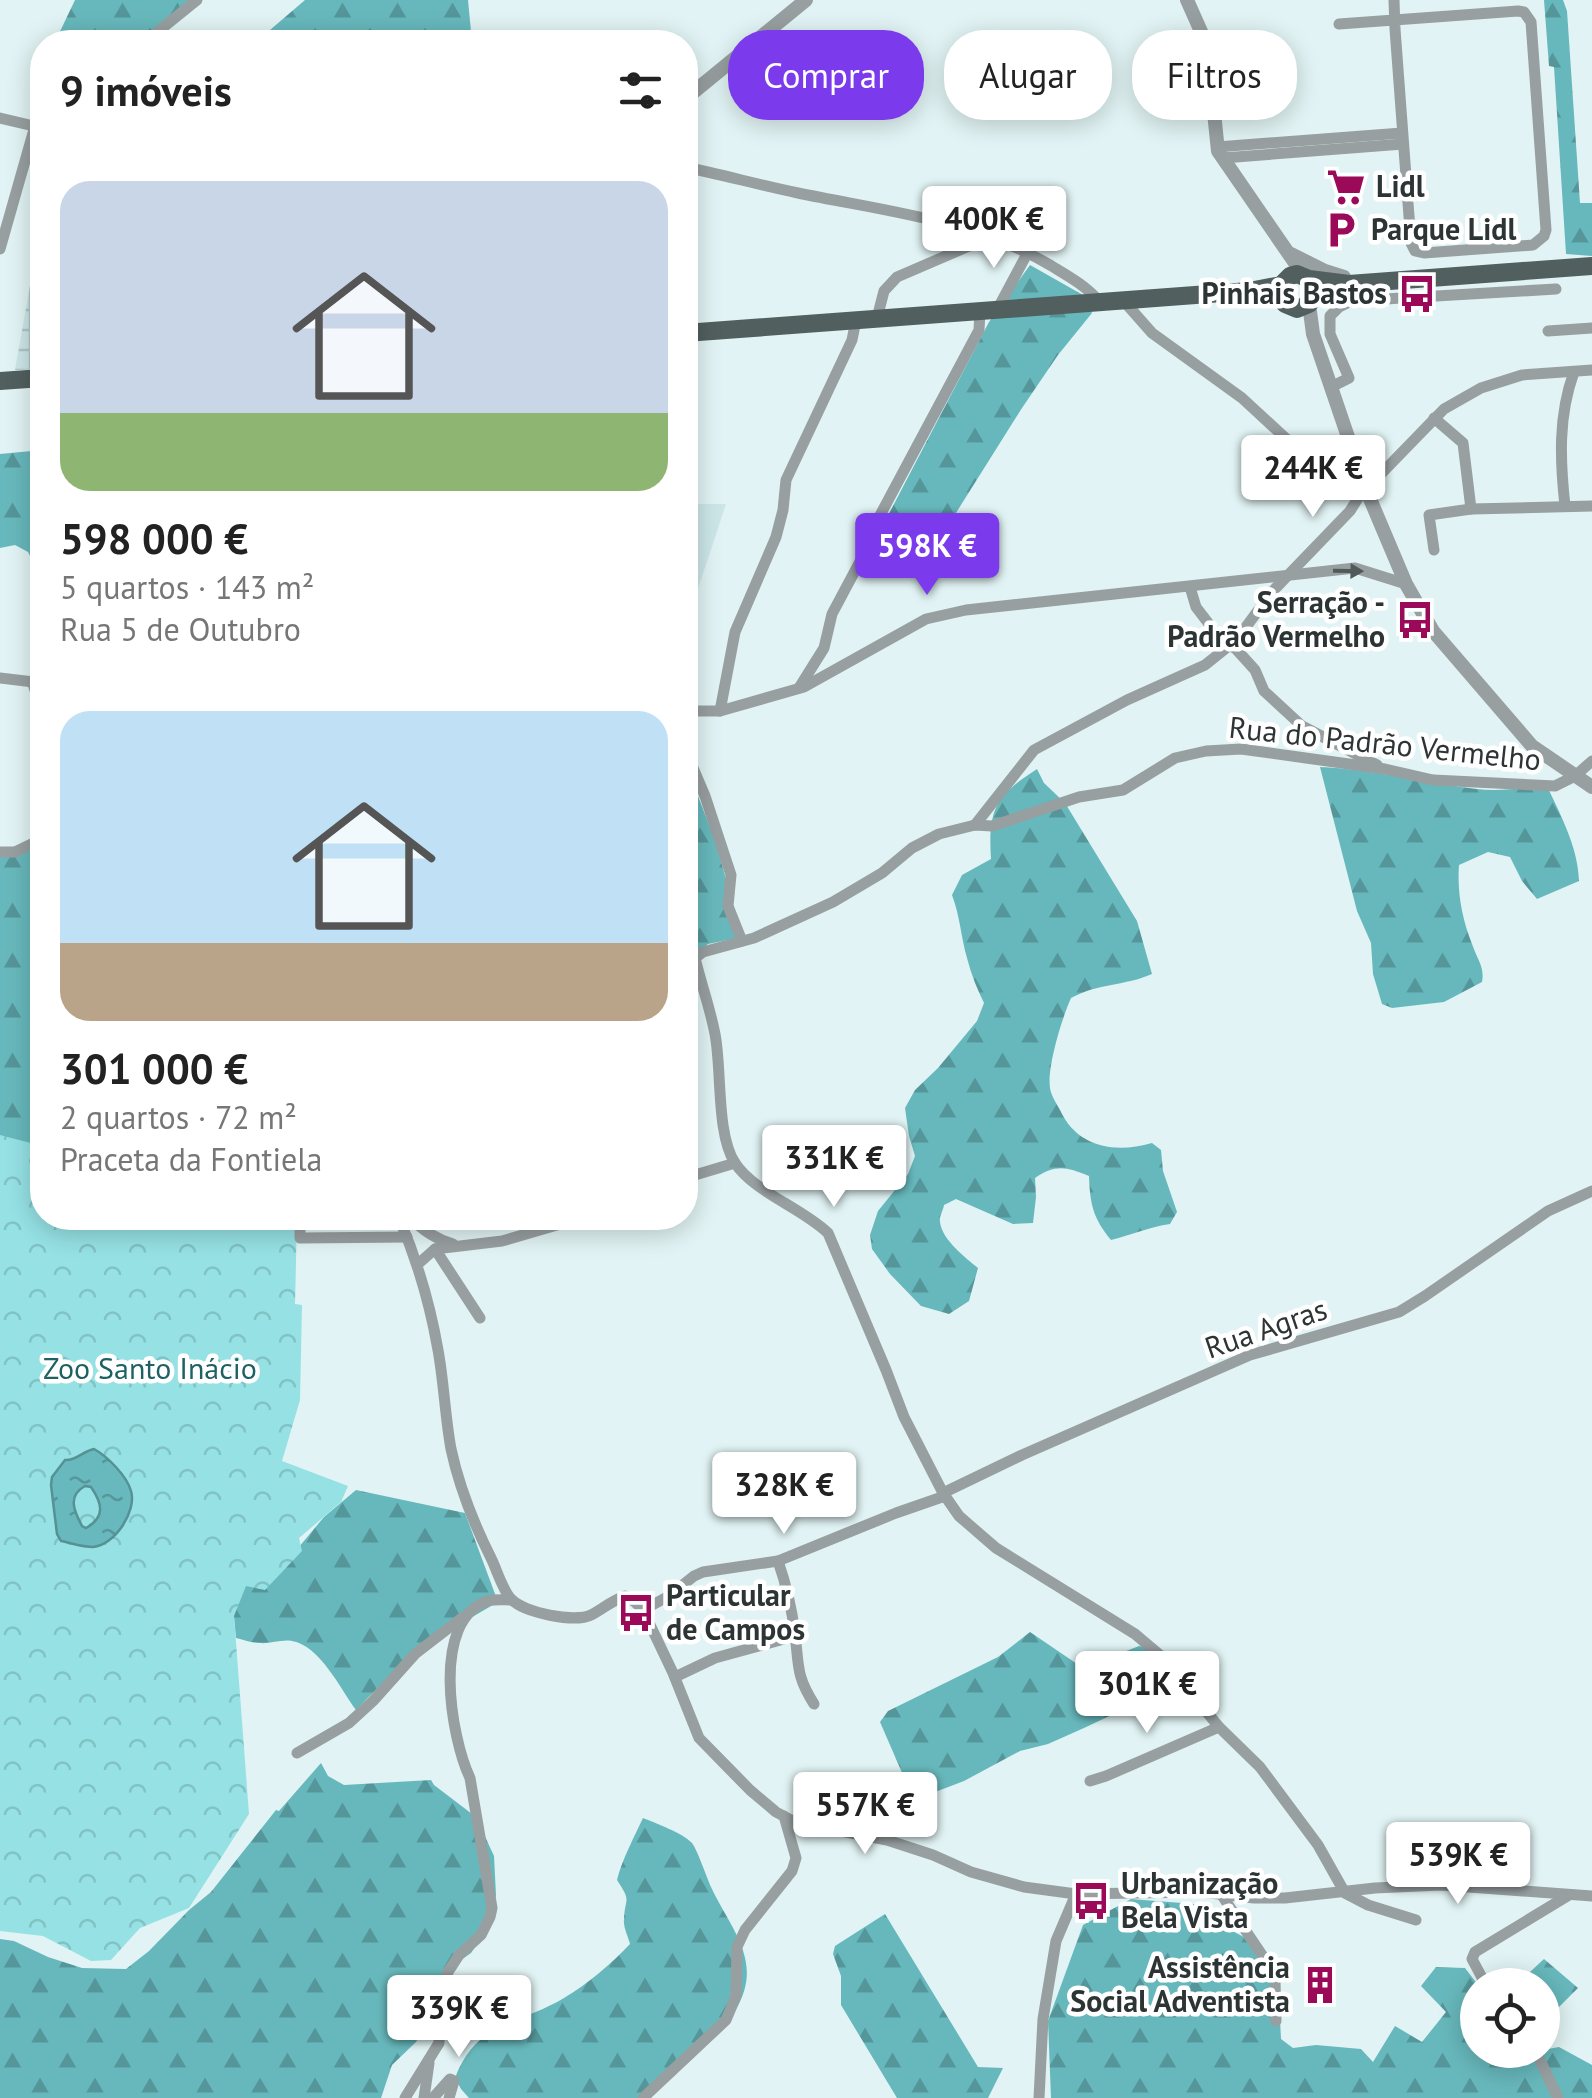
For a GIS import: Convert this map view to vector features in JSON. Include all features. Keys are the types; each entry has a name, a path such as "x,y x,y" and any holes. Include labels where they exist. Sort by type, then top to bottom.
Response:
{"main road":[{"path":"698,331 1122,299 1297,291 1592,266"},
{"path":"0,381 30,379"}],"street":[{"path":"160,30 197,0"},
{"path":"698,88 806,0"},
{"path":"1187,0 1207,45 1220,153 1286,251 1365,487 1406,584 1433,631 1532,746 1592,787"},
{"path":"1339,24 1395,20 1518,11 1524,12 1531,22 1546,230 1533,245 1414,252 1402,138 1395,20 1394,0"},
{"path":"0,118 30,125"},
{"path":"1220,153 1402,138"},
{"path":"0,249 30,155"},
{"path":"698,170 919,216 990,237 1028,252 1086,286 1099,301"},
{"path":"877,318 884,292 897,277 990,237"},
{"path":"1286,251 1356,283"},
{"path":"799,688 824,648 832,614 988,310 1028,252"},
{"path":"1331,386 1348,378 1330,334 1330,316 1351,301 1556,290"},
{"path":"1122,299 1152,333 1242,398 1345,494 1378,478 1444,409 1481,388 1522,375 1592,370"},
{"path":"720,711 735,632 776,536 786,480 852,340 856,320"},
{"path":"1548,331 1592,328"},
{"path":"1564,506 1560,458 1563,414 1574,372"},
{"path":"1434,418 1464,443 1470,508"},
{"path":"975,824 1034,750 1126,700 1205,665 1230,645 1288,574 1350,511 1365,487"},
{"path":"1434,550 1429,515 1470,508 1592,506"},
{"path":"698,711 720,711 799,688 926,619 966,610 1355,568 1406,584"},
{"path":"1190,586 1196,607 1222,641 1236,649 1255,670 1264,691 1302,726 1385,769"},
{"path":"0,678 30,681"},
{"path":"1312,759 1320,749 1322,735"},
{"name":"Rua do Padrão Vermelho","path":"698,958 715,948 754,938 833,902 939,834 975,824 992,826 1079,797 1124,790 1175,758 1206,751 1241,749 1385,769 1433,780 1555,786 1575,776"},
{"path":"1575,776 1592,761"},
{"path":"698,780 731,875 728,906 742,941"},
{"path":"0,852 15,852 30,845"},
{"path":"698,985 715,1035 720,1101 727,1143 735,1163 748,1177 828,1234 904,1417 959,1516 996,1548 1148,1645 1219,1727 1260,1767 1318,1845 1345,1893 1368,1906 1416,1920"},
{"path":"698,1174 735,1163"},
{"name":"Rua Agras","path":"643,1610 702,1572 778,1562 944,1494 1022,1455 1250,1355 1398,1312 1548,1211 1592,1191"},
{"path":"300,1230 300,1238 407,1237"},
{"path":"404,1230 418,1264 439,1352 452,1450 462,1488 512,1600"},
{"path":"424,1230 458,1245"},
{"path":"418,1264 435,1248 502,1241 539,1230"},
{"path":"435,1248 480,1318"},
{"path":"778,1562 795,1636 796,1664 802,1686 814,1704"},
{"path":"298,1753 349,1724 415,1654 490,1600 512,1600 535,1612 573,1618 589,1616 624,1596 643,1610 700,1738 750,1790 796,1822 886,1840 1024,1888 1076,1894 1200,1892 1285,1898 1441,1885 1592,1896"},
{"path":"405,2098 439,2043 440,2006 448,1972 481,1934 492,1908 470,1778 462,1760 450,1695 451,1656 460,1625 474,1608"},
{"path":"675,1677 715,1658 795,1636"},
{"path":"1090,1781 1219,1727"},
{"path":"643,2098 726,2020 736,1996 738,1948 745,1930 792,1871 796,1858 784,1816"},
{"path":"1039,2098 1042,2019 1056,1941 1076,1894"},
{"path":"1221,1894 1270,1967 1275,1981 1276,2021"},
{"path":"1476,1968 1472,1960 1475,1952 1569,1895"},
{"path":"424,2098 430,2059"},
{"path":"1544,2068 1558,2098"},
{"path":"433,2098 450,2079 454,2080 449,2098"}],"shaded area":[{"path":"30,286 30,369 15,370"},
{"path":"698,504 726,504 698,589"}],"green space":[{"path":"75,0 189,0 153,30 61,30"},
{"path":"305,0 468,0 471,30 270,30"},
{"path":"1544,0 1563,0 1567,11 1580,203 1592,203 1592,256 1566,254 1554,67 1549,66"},
{"path":"1030,265 1083,295 1092,313 1022,408 927,559 916,570 858,573 989,322"},
{"path":"30,451 30,556 15,545 0,548 0,454"},
{"path":"1320,767 1477,789 1548,788 1572,845 1579,881 1537,899 1510,857 1488,852 1459,865 1461,905 1482,982 1444,1002 1392,1008 1382,1004 1373,974 1371,943 1357,911"},
{"path":"1037,769 1044,783 1065,803 1137,921 1152,974 1071,998 1053,1056 1051,1091 1067,1122 1087,1140 1124,1148 1152,1143 1161,1150 1163,1171 1177,1212 1170,1224 1111,1240 1094,1210 1089,1176 1061,1168 1035,1178 1033,1223 1013,1224 956,1199 944,1205 942,1229 955,1248 978,1268 969,1301 949,1314 921,1306 872,1249 870,1235 878,1211 908,1174 915,1156 905,1108 915,1090 977,1021 984,1003 974,981 952,895 962,875 991,859 993,816 1003,796"},
{"path":"698,796 716,843 742,937 708,944 698,953"},
{"path":"30,844 30,1230 39,1230 0,1392 0,848 10,851"},
{"name":"Zoo Santo Inácio","path":"0,1135 30,1143 30,1230 297,1230 295,1304 302,1305 300,1400 282,1461 348,1486 341,1502 299,1538 302,1551 265,1590 246,1586 234,1616 249,1814 189,1908 140,1928 111,1960 91,1961 43,1936 0,1931"},
{"path":"356,1490 465,1513 498,1602 414,1651 356,1710 328,1669 302,1644 257,1643 236,1638 230,1574 278,1572 324,1517"},
{"path":"1030,1632 1083,1668 1139,1646 1150,1648 1192,1677 1048,1744 1020,1751 964,1781 922,1797 910,1791 880,1722 888,1711 998,1657"},
{"path":"321,1763 328,1776 344,1785 431,1780 476,1817 494,1856 496,1895 483,1936 471,1953 451,1967 440,1985 430,2019 416,2042 392,2065 381,2098 0,2098 0,1939 82,1968 126,1969 211,1892 276,1810"},
{"path":"643,1818 692,1843 735,1932 747,1977 735,2011 646,2098 469,2098 455,2078 475,2045 500,2027 573,1992 630,1944 624,1922 626,1896 617,1880"},
{"path":"1131,1899 1207,1905 1223,1924 1260,1946 1279,2000 1281,2039 1293,2048 1316,2045 1361,2049 1373,2062 1395,2026 1422,2042 1446,2012 1421,1986 1436,1967 1465,1968 1460,1968 1460,2068 1560,2068 1560,2048 1592,2065 1592,2098 1051,2098 1048,2021 1083,1925"},
{"path":"885,1914 978,2067 1003,2068 988,2098 897,2098 841,2005 835,1946"},
{"path":"1544,1959 1555,1968 1534,1968"},
{"path":"1560,1973 1578,1988 1560,2006"}],"water":[{"path":"94,1449 116,1467 129,1485 132,1499 116,1534 93,1547 61,1541 51,1485 52,1477 65,1460","holes":["91,1487 100,1509 97,1519 86,1528 77,1515 74,1499 79,1490"]}],"place":[{"name":"Lidl","path":"1346,187"},
{"name":"Parque Lidl","path":"1341,230"},
{"name":"Pinhais Bastos","path":"1417,294"},
{"name":"Serração - Padrão Vermelho","path":"1415,620"},
{"name":"Particular de Campos","path":"636,1613"},
{"name":"Urbanização Bela Vista","path":"1091,1901"},
{"name":"Assistência Social Adventista","path":"1320,1985"}]}
